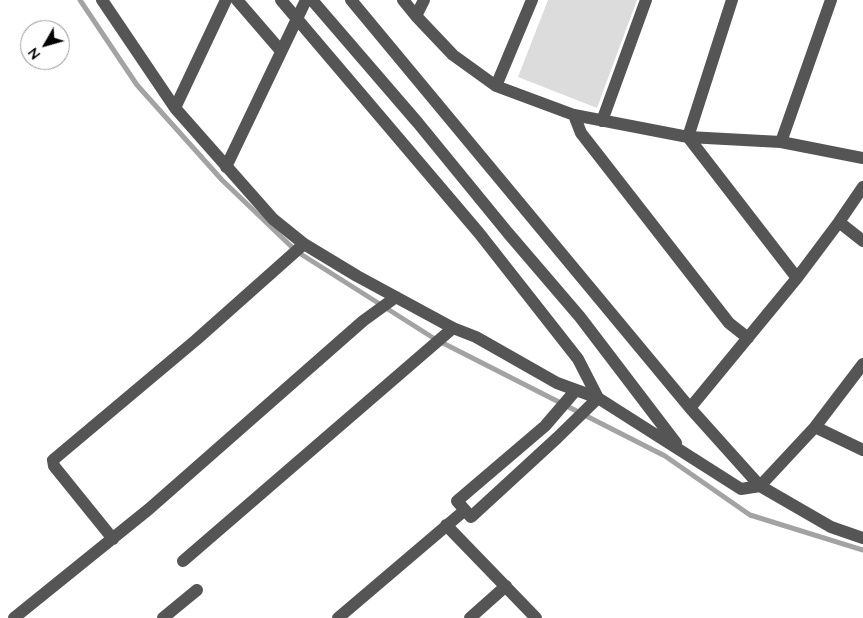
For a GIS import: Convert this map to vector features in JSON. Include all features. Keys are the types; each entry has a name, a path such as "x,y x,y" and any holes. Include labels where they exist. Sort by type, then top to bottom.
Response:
{"street":[{"path":"102,0 175,108 274,219 304,244 357,276 453,328 476,337 557,384 598,398 741,489 760,486 815,427 863,364"},
{"path":"175,108 226,0"},
{"path":"238,0 281,51"},
{"path":"281,0 480,233 578,359 598,398"},
{"path":"226,167 306,0"},
{"path":"312,0 418,123 580,317 682,451"},
{"path":"351,0 690,408 760,486 831,527 863,538"},
{"path":"403,0 452,55 496,86 574,115 688,137 781,142 863,158"},
{"path":"416,16 424,0"},
{"path":"496,86 532,0"},
{"path":"602,121 646,0"},
{"path":"688,137 732,0"},
{"path":"781,142 831,0"},
{"path":"574,115 586,140 729,323 748,338"},
{"path":"688,137 797,278"},
{"path":"690,408 797,278 863,187"},
{"path":"839,222 863,241"},
{"path":"113,538 54,466 53,460 196,340 304,244"},
{"path":"14,618 149,509 362,321 396,297"},
{"path":"183,561 453,328"},
{"path":"338,618 464,509 545,426 576,390"},
{"path":"464,509 557,438 598,398"},
{"path":"815,427 863,450"},
{"path":"446,525 536,618"},
{"path":"470,618 506,586"},
{"path":"163,618 197,590"}],"shaded area":[{"path":"548,0 637,0 597,108 518,77"}],"waterway":[{"path":"80,0 137,85 222,180 296,251 435,339 665,456 750,515 863,550"}]}
